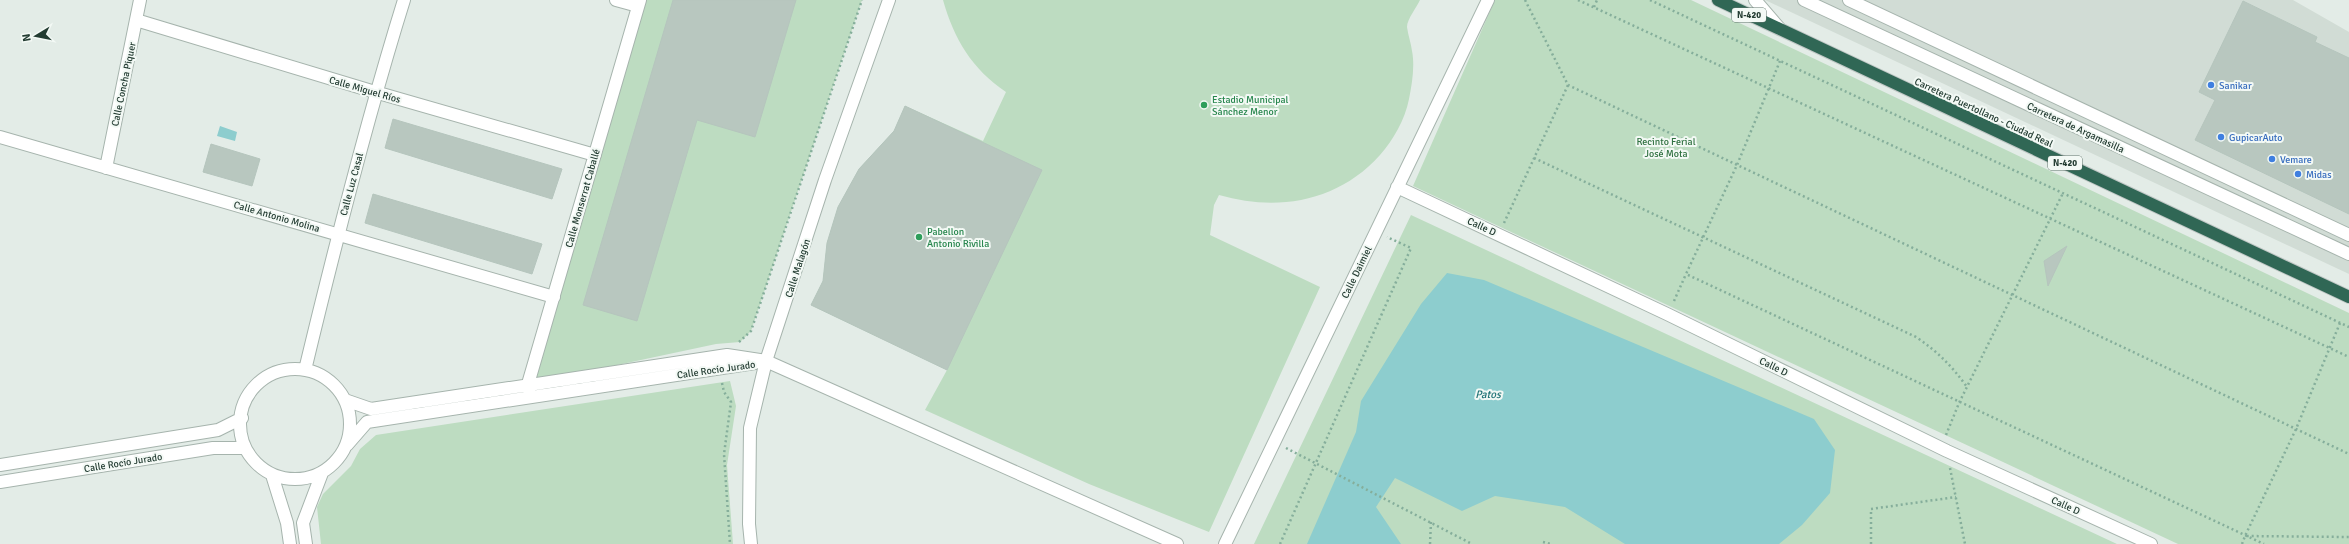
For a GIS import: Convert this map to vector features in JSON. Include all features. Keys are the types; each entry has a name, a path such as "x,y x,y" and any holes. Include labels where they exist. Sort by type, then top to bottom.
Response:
{"highway":[{"name":"Carretera Puertollano - Ciudad Real","path":"1718,0 2349,297"}],"street":[{"name":"Calle Concha Piquer","path":"106,168 140,0"},
{"name":"Calle Luz Casal","path":"305,370 337,234 375,92 404,0"},
{"path":"616,0 639,3"},
{"name":"Calle Malagón","path":"751,544 749,524 750,428 766,361 825,180 889,0"},
{"name":"Calle Daimiel","path":"1225,544 1488,0"},
{"path":"1755,0 1780,29"},
{"name":"Carretera de Argamasilla","path":"1804,0 2349,254"},
{"name":"Carretera de Argamasilla","path":"1849,0 2349,236"},
{"name":"Calle Monserrat Caballé","path":"530,397 528,384 639,3"},
{"name":"Calle Miguel Ríos","path":"136,20 375,92 595,155"},
{"name":"Calle Antonio Molina","path":"0,137 554,297"},
{"name":"Calle D","path":"1398,187 1667,314 1947,451 2151,544"},
{"name":"Calle Rocío Jurado","path":"345,400 371,409 726,355 766,361"},
{"path":"766,361 1176,544"},
{"name":"Calle Rocío Jurado","path":"347,445 367,422 766,361"},
{"path":"286,370 305,370 318,374 334,384 345,400 351,418 347,445 337,462 322,473 303,479 291,480 272,475 257,464 245,448 240,430 243,406 253,389 268,376 286,370"},
{"name":"Calle Rocío Jurado","path":"0,465 218,430 242,418"},
{"name":"Calle Rocío Jurado","path":"0,482 213,448 245,448"},
{"path":"306,544 303,523 322,473"},
{"path":"272,475 287,523 290,544"}],"path":[{"path":"732,342 740,342 751,331 862,0"},
{"path":"1525,0 1568,85 2349,454"},
{"path":"1578,0 2349,357"},
{"path":"1594,7 1597,0"},
{"path":"1650,0 2349,328"},
{"path":"1667,314 1737,165 1780,61"},
{"path":"1498,234 1568,85"},
{"path":"1534,158 1916,337 1936,350 1954,368 1967,387"},
{"path":"1965,544 1947,451 1946,435 1959,403 2014,296 2063,193"},
{"path":"1280,544 1411,248 1383,235"},
{"path":"1686,274 1959,403 2264,544"},
{"path":"2242,544 2296,429 2340,324"},
{"path":"720,368 724,392 730,402 724,454 730,544"},
{"path":"1274,442 1472,544"},
{"path":"1871,544 1871,509 1956,497"},
{"path":"1430,544 1431,522"},
{"path":"2245,536 2349,536"},
{"path":"1543,542 1551,544"}],"shaded area":[{"path":"1765,0 2293,0 2349,32 2349,274"}],"green space":[{"path":"640,0 862,0 751,331 740,342 716,344 528,384"},
{"path":"943,0 1420,0 1407,24 1412,48 1413,69 1407,107 1398,129 1380,155 1363,171 1326,193 1306,199 1263,203 1219,195 1214,205 1210,235 1320,287 1209,532 1089,484 925,410 947,370 811,305 823,281 827,243 838,207 859,169 894,131 905,106 983,141 1006,92 983,73 966,52 953,28"},
{"name":"Recinto Ferial José Mota","path":"1495,0 1691,0 2349,313 2349,544 2178,544 1413,186"},
{"name":"Patos","path":"1411,215 2117,544 1254,544"},
{"path":"730,381 736,406 727,465 733,544 321,544 317,507 323,494 351,466 360,449 376,435"}],"water":[{"path":"220,126 237,132 235,141 217,136"},
{"name":"Patos","path":"1447,273 1484,280 1814,419 1835,450 1830,493 1802,525 1779,544 1625,544 1565,507 1495,496 1462,511 1395,478 1376,507 1401,544 1307,544 1356,432 1361,401 1421,304"}],"building":[{"path":"673,0 796,0 755,137 697,120 637,321 583,305"},
{"path":"2243,1 2317,37 2315,42 2349,58 2349,214 2195,140 2215,100 2199,92"},
{"name":"Pabellon Antonio Rivilla","path":"905,106 1042,170 947,370 811,305 823,281 827,243 838,207 859,169 894,131"},
{"path":"393,119 562,169 552,199 385,148"},
{"path":"211,144 260,159 252,186 203,172"},
{"path":"373,194 542,244 532,274 365,223"},
{"path":"2067,246 2048,286 2044,261"}],"place":[{"name":"Sanikar","path":"2211,85"},
{"name":"Estadio Municipal Sánchez Menor","path":"1204,105"},
{"name":"GupicarAuto","path":"2221,137"},
{"name":"Vemare","path":"2272,159"},
{"name":"Midas","path":"2298,174"},
{"name":"Pabellon Antonio Rivilla","path":"919,237"}]}
